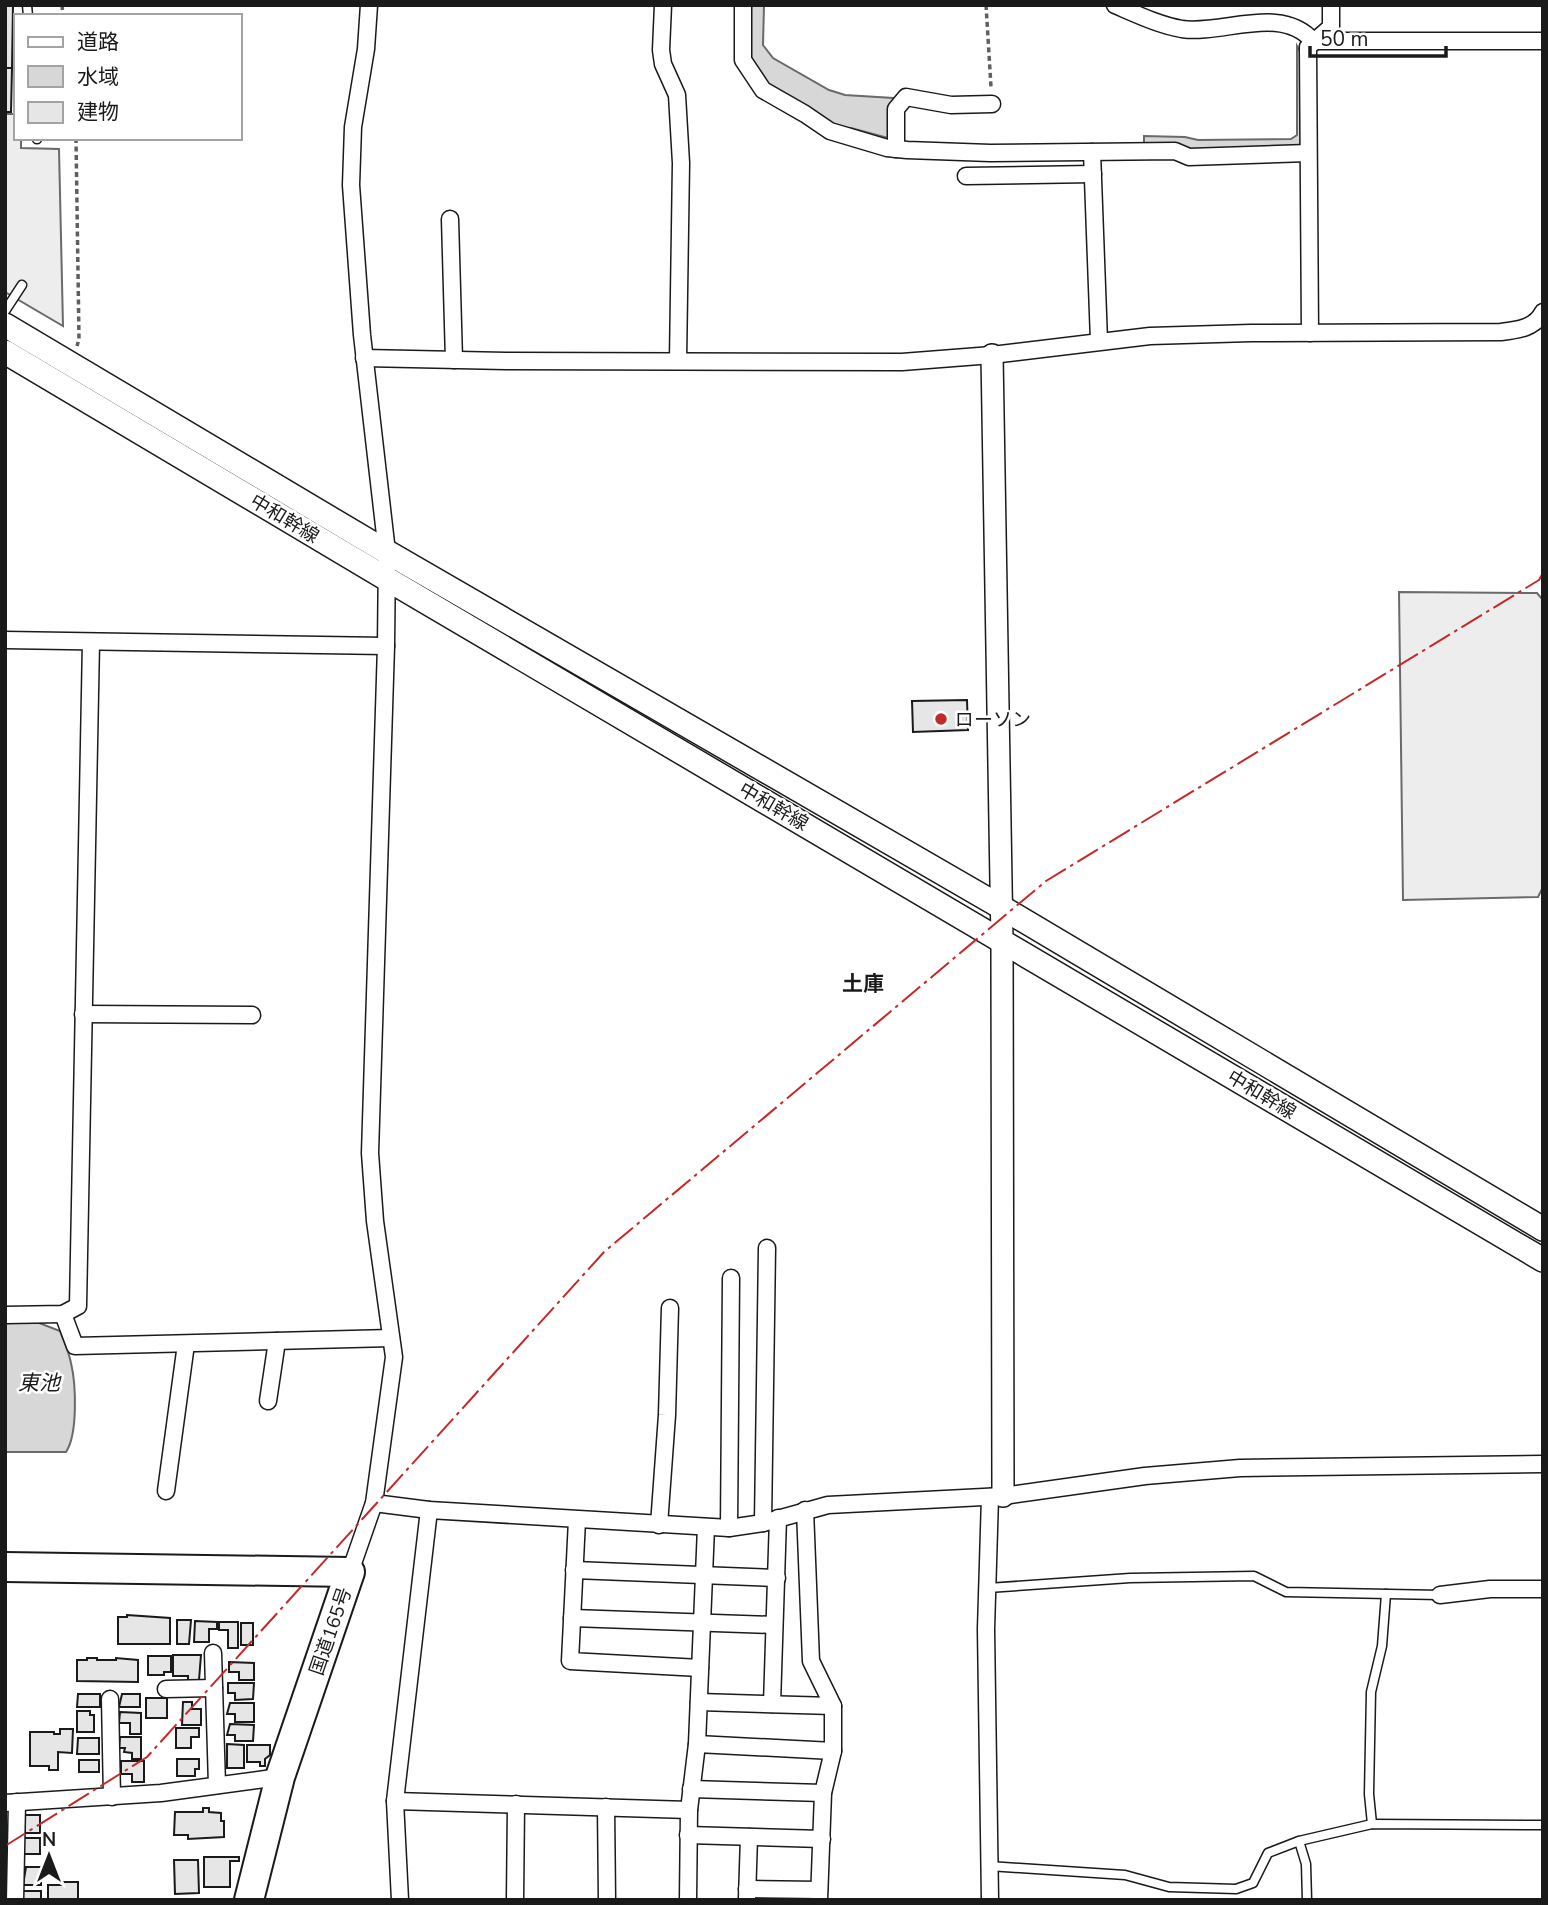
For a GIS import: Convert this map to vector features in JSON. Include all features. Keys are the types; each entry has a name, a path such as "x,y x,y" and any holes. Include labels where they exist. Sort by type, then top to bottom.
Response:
{"highway":[{"name":"国道165号","path":"5,1567 350,1572 280,1777 249,1900"}],"main road":[{"name":"中和幹線","path":"5,325 387,552 1001,907 1543,1229"},
{"name":"中和幹線","path":"5,352 1543,1260"}],"street":[{"path":"350,1572 374,1503 394,1357 375,1221 370,1153 387,552 365,358 352,208 351,161 369,5"},
{"path":"663,5 661,50 663,64 677,95 681,163 678,360"},
{"path":"743,5 743,60 763,90 830,131 896,149 990,153 1175,151 1189,157 1308,153"},
{"path":"1115,5 1182,29 1275,23 1292,26 1306,33 1314,41 1543,41"},
{"path":"1310,333 1308,47 1331,27 1331,5"},
{"path":"896,149 896,109 906,97 951,105 992,104"},
{"path":"1092,152 1099,341"},
{"path":"966,176 1093,174"},
{"path":"450,219 454,360"},
{"path":"365,358 845,363 915,361 992,355 1099,341 1199,334 1501,332 1521,330 1537,321 1543,312"},
{"path":"990,1900 988,1588 997,1496 1002,941 992,355"},
{"path":"5,640 386,646"},
{"path":"5,1315 63,1314 78,1306 91,642"},
{"path":"83,1014 252,1015"},
{"path":"766,1248 771,1521 777,1578 772,1704"},
{"path":"729,1528 731,1279"},
{"path":"659,1525 667,1415 670,1308"},
{"path":"63,1314 75,1346 391,1338"},
{"path":"268,1401 277,1341"},
{"path":"166,1491 186,1344"},
{"path":"374,1503 429,1510 729,1528 771,1521 828,1505 997,1496 1145,1476 1240,1468 1543,1464"},
{"path":"400,1900 396,1801 429,1510"},
{"path":"749,1837 747,1894 819,1895 823,1793 833,1751 833,1706 811,1661 805,1510"},
{"path":"577,1520 570,1661 700,1668"},
{"path":"688,1900 688,1835 697,1744 706,1527"},
{"path":"574,1570 777,1578"},
{"path":"1440,1595 1490,1589 1543,1589"},
{"path":"572,1618 774,1625"},
{"path":"213,1653 217,1785"},
{"path":"166,1689 214,1688"},
{"path":"110,1699 112,1797"},
{"path":"699,1702 833,1706"},
{"path":"697,1744 833,1751"},
{"path":"15,1900 11,1803 112,1797 280,1777"},
{"path":"691,1789 823,1793"},
{"path":"396,1801 690,1810"},
{"path":"515,1900 516,1804"},
{"path":"606,1807 607,1900"},
{"path":"688,1835 822,1839"}],"lane":[{"path":"5,311 22,285"},
{"path":"988,1588 1130,1578 1254,1576 1286,1592 1440,1595"},
{"path":"1373,1824 1369,1794 1371,1692 1382,1646 1386,1594"},
{"path":"989,1866 1125,1875 1169,1887 1236,1889 1253,1883 1268,1853 1299,1841 1373,1824 1543,1825"},
{"path":"1299,1841 1306,1864 1307,1900"}],"path":[{"path":"986,5 992,104"},
{"path":"74,366 79,339 76,140"}],"shaded area":[{"path":"5,114 14,114 14,140 21,140 21,148 59,149 63,326 5,292"},
{"path":"1399,592 1537,593 1543,600 1543,887 1538,897 1403,900"}],"water":[{"path":"750,5 764,5 763,45 773,58 829,90 845,95 893,98 892,131 888,138 851,128 830,127 772,91 750,56"},
{"path":"1297,46 1301,53 1302,145 1290,149 1192,152 1144,145 1144,136 1198,140 1291,139 1297,135"},
{"name":"東池","path":"34,1321 60,1331 70,1359 75,1409 73,1433 66,1452 5,1452 5,1322"}],"building":[{"path":"5,5 13,5 12,68 5,68"},
{"path":"5,68 12,68 11,112 5,112"},
{"path":"967,700 968,730 913,732 912,701"},
{"path":"127,1615 170,1618 170,1644 118,1644 118,1617"},
{"path":"177,1620 191,1620 189,1644 177,1644"},
{"path":"195,1621 217,1622 217,1629 209,1629 209,1642 194,1642"},
{"path":"219,1622 238,1622 238,1648 228,1648 228,1630 219,1630"},
{"path":"241,1623 253,1623 253,1645 241,1645"},
{"path":"173,1655 201,1655 199,1680 188,1680 188,1676 173,1676"},
{"path":"148,1656 171,1656 171,1672 148,1675"},
{"path":"77,1660 138,1660 138,1682 77,1681"},
{"path":"229,1662 254,1663 254,1680 239,1680 239,1672 229,1672"},
{"path":"228,1683 254,1683 253,1699 235,1700 235,1693 228,1693"},
{"path":"78,1694 100,1694 100,1707 77,1707"},
{"path":"122,1694 140,1694 140,1707 119,1707"},
{"path":"146,1698 167,1698 167,1718 146,1718"},
{"path":"183,1702 192,1702 192,1709 201,1709 201,1725 182,1725"},
{"path":"230,1703 254,1703 254,1722 235,1722 235,1714 227,1714"},
{"path":"77,1711 90,1711 90,1715 94,1715 94,1732 77,1732"},
{"path":"120,1712 141,1713 141,1734 130,1734 130,1723 119,1723"},
{"path":"230,1724 254,1725 253,1741 235,1741 235,1735 227,1735"},
{"path":"176,1728 199,1728 199,1737 191,1737 191,1748 176,1748"},
{"path":"60,1729 73,1729 72,1753 58,1752 58,1770 49,1770 49,1766 30,1766 30,1732 60,1734"},
{"path":"120,1737 141,1737 141,1759 132,1759 132,1753 124,1752 125,1748 119,1748"},
{"path":"78,1738 99,1738 99,1754 77,1754"},
{"path":"227,1744 244,1745 244,1768 227,1768"},
{"path":"247,1745 270,1745 270,1755 265,1759 265,1766 260,1766 260,1762 247,1762"},
{"path":"177,1759 199,1759 199,1769 195,1769 195,1776 177,1776"},
{"path":"79,1760 99,1760 99,1772 79,1772"},
{"path":"121,1761 144,1761 144,1782 132,1782 132,1774 121,1774"},
{"path":"203,1808 209,1808 209,1812 221,1813 224,1837 188,1839 188,1835 174,1835 175,1812 203,1812"},
{"path":"25,1815 40,1815 40,1833 25,1833"},
{"path":"24,1838 40,1838 40,1854 24,1854"},
{"path":"204,1857 239,1857 239,1861 230,1861 230,1887 204,1887"},
{"path":"174,1860 198,1860 199,1893 175,1894"},
{"path":"26,1867 41,1867 41,1885 23,1885"},
{"path":"62,1882 78,1882 78,1900 48,1900 48,1885 62,1885"},
{"path":"23,1891 41,1891 41,1900 23,1900"}],"power":[{"path":"5,1846 147,1757 604,1252 1046,881 1539,580 1543,573"}],"place":[{"name":"ローソン","path":"941,719"}],"district":[{"name":"土庫","path":"863,984"}]}
